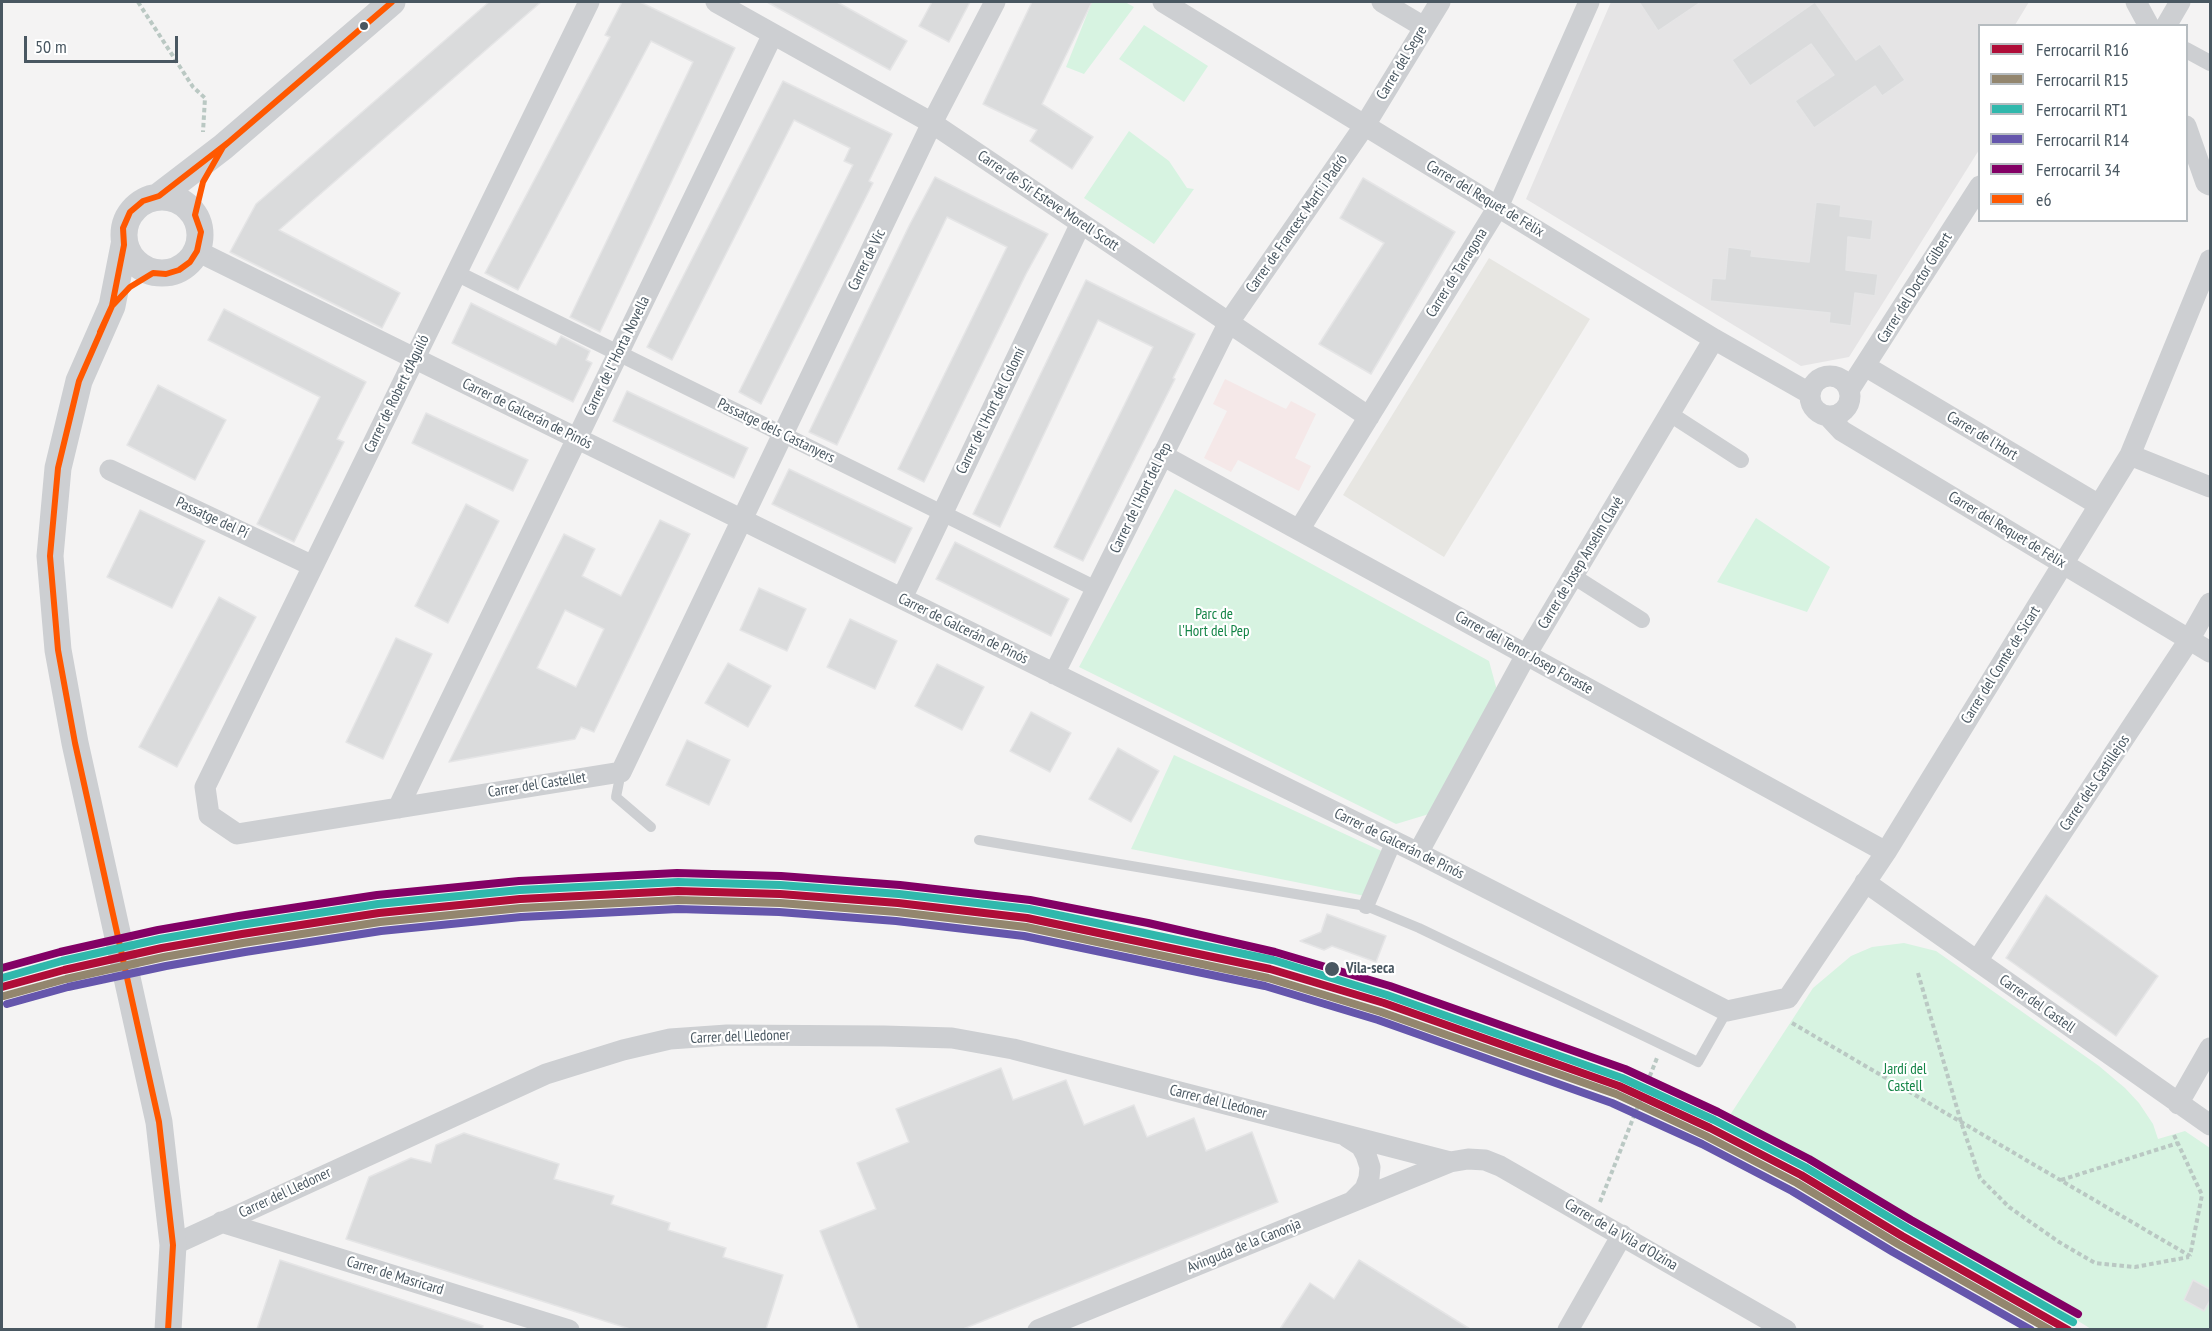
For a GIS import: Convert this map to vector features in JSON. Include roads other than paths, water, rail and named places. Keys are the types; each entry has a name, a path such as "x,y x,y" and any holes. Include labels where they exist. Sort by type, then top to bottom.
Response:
{"street":[{"path":"168,1329 172,1245 159,1122 75,743 58,650 50,556 58,468 79,381 111,306 124,245 123,228 130,212 143,201 159,196 213,141 392,2"},
{"name":"Carrer de Robert d'Aguiló","path":"205,787 589,2"},
{"name":"Carrer de Sir Esteve Morell Scott","path":"716,2 932,123 1369,417"},
{"name":"Carrer de Vic","path":"742,520 932,123 996,2"},
{"name":"Carrer del Requet de Fèlix","path":"1163,2 1714,339 1809,393"},
{"path":"1382,2 1424,27"},
{"name":"Carrer del Segre","path":"1365,125 1440,2"},
{"name":"Carrer de Tarragona","path":"1299,530 1498,207 1589,2"},
{"path":"2136,2 2148,24"},
{"path":"2167,24 2180,2"},
{"name":"Carrer de l''Horta Novella","path":"398,808 773,34"},
{"path":"2188,51 2211,63"},
{"name":"Carrer de Francesc Martí i Padró","path":"1229,322 1365,125"},
{"path":"2188,129 2206,183 2211,185"},
{"path":"195,215 213,141"},
{"name":"Carrer del Doctor Gilbert","path":"1849,390 1978,189"},
{"path":"124,245 135,263 153,273 166,274 179,270 190,262 197,251 201,232 195,215 180,201 159,196"},
{"name":"Carrer de l'Hort del Colomí","path":"902,598 1081,223"},
{"name":"Carrer de Galcerán de Pinós","path":"197,251 1419,853 1727,1011"},
{"name":"Carrer del Comte de Sicart","path":"1727,1011 1788,998 1886,852 2130,455 2211,260"},
{"path":"111,306 130,287 153,273"},
{"name":"Passatge dels Castanyers","path":"456,273 1096,589"},
{"name":"Carrer de l'Hort del Pep","path":"1054,674 1229,322"},
{"name":"Carrer de Josep Anselm Clavé","path":"1419,853 1526,655 1714,339"},
{"name":"Carrer de l'Hort","path":"1865,366 2099,505"},
{"path":"1828,376 1842,379 1849,390 1850,396 1846,408 1835,415 1828,416 1816,411 1809,393 1816,382 1828,376"},
{"path":"1670,414 1741,459"},
{"name":"Carrer del Requet de Fèlix","path":"1828,416 1842,431 2211,652"},
{"name":"Carrer del Tenor Josep Foraste","path":"1162,455 1886,852"},
{"path":"2130,455 2211,487"},
{"name":"Passatge del Pí","path":"110,470 313,566"},
{"path":"621,772 742,520"},
{"path":"1573,576 1642,620"},
{"name":"Carrer dels Castillejos","path":"1977,961 2189,640 2211,603"},
{"name":"Carrer del Castellet","path":"205,787 209,814 237,834 621,772"},
{"path":"1366,906 1394,841"},
{"name":"Carrer del Castell","path":"1865,882 2211,1125"},
{"name":"Carrer del Lledoner","path":"172,1245 546,1074 622,1050 670,1039 715,1036 952,1038 1013,1049 1450,1162"},
{"path":"2178,1104 2211,1048"},
{"name":"Carrer del Lledoner","path":"1338,1133 1361,1146 1370,1167 1365,1189 1350,1203"},
{"name":"Carrer de la Vila d'Olzina","path":"1450,1162 1468,1159 1500,1166 1786,1329"},
{"name":"Avinguda de la Canonja","path":"1038,1329 1450,1162"},
{"name":"Carrer de Masricard","path":"221,1222 569,1329"},
{"path":"1568,1329 1622,1235"}],"lane":[{"path":"621,772 616,797 651,827"},
{"path":"979,840 1366,906 1419,928 1698,1062 1727,1011"}],"rail line":[{"name":"34","path":"2,968 60,952 158,930 239,916 377,895 519,881 677,873 781,876 900,885 1030,900 1148,923 1275,952 1390,986 1625,1069 1718,1112 1809,1159 1911,1220 2078,1314"},
{"name":"RT1","path":"2,978 62,961 160,939 240,925 378,904 520,890 678,882 780,885 899,894 1029,909 1273,960 1387,995 1622,1078 1714,1120 1805,1167 2073,1322"},
{"name":"R16","path":"2,987 64,970 162,948 242,934 379,913 520,899 678,891 780,894 898,903 1027,918 1270,969 1384,1003 1619,1086 1710,1128 1801,1175 1902,1236 2068,1330"},
{"name":"R15","path":"4,996 66,979 164,957 243,943 380,922 521,908 678,900 780,903 897,912 1026,927 1268,978 1381,1012 1616,1094 1706,1136 1797,1183 1898,1244 2050,1330"},
{"name":"R14","path":"7,1004 68,987 245,952 381,931 521,917 678,909 779,912 896,921 1024,936 1265,986 1378,1020 1612,1103 1702,1144 1792,1191 1893,1252 2031,1330"}],"place":[{"name":"Vila-seca","path":"1332,969"}],"park label":[{"name":"Parc de l'Hort del Pep","path":"1214,624"},
{"name":"Jardí del Castell","path":"1905,1078"}]}
